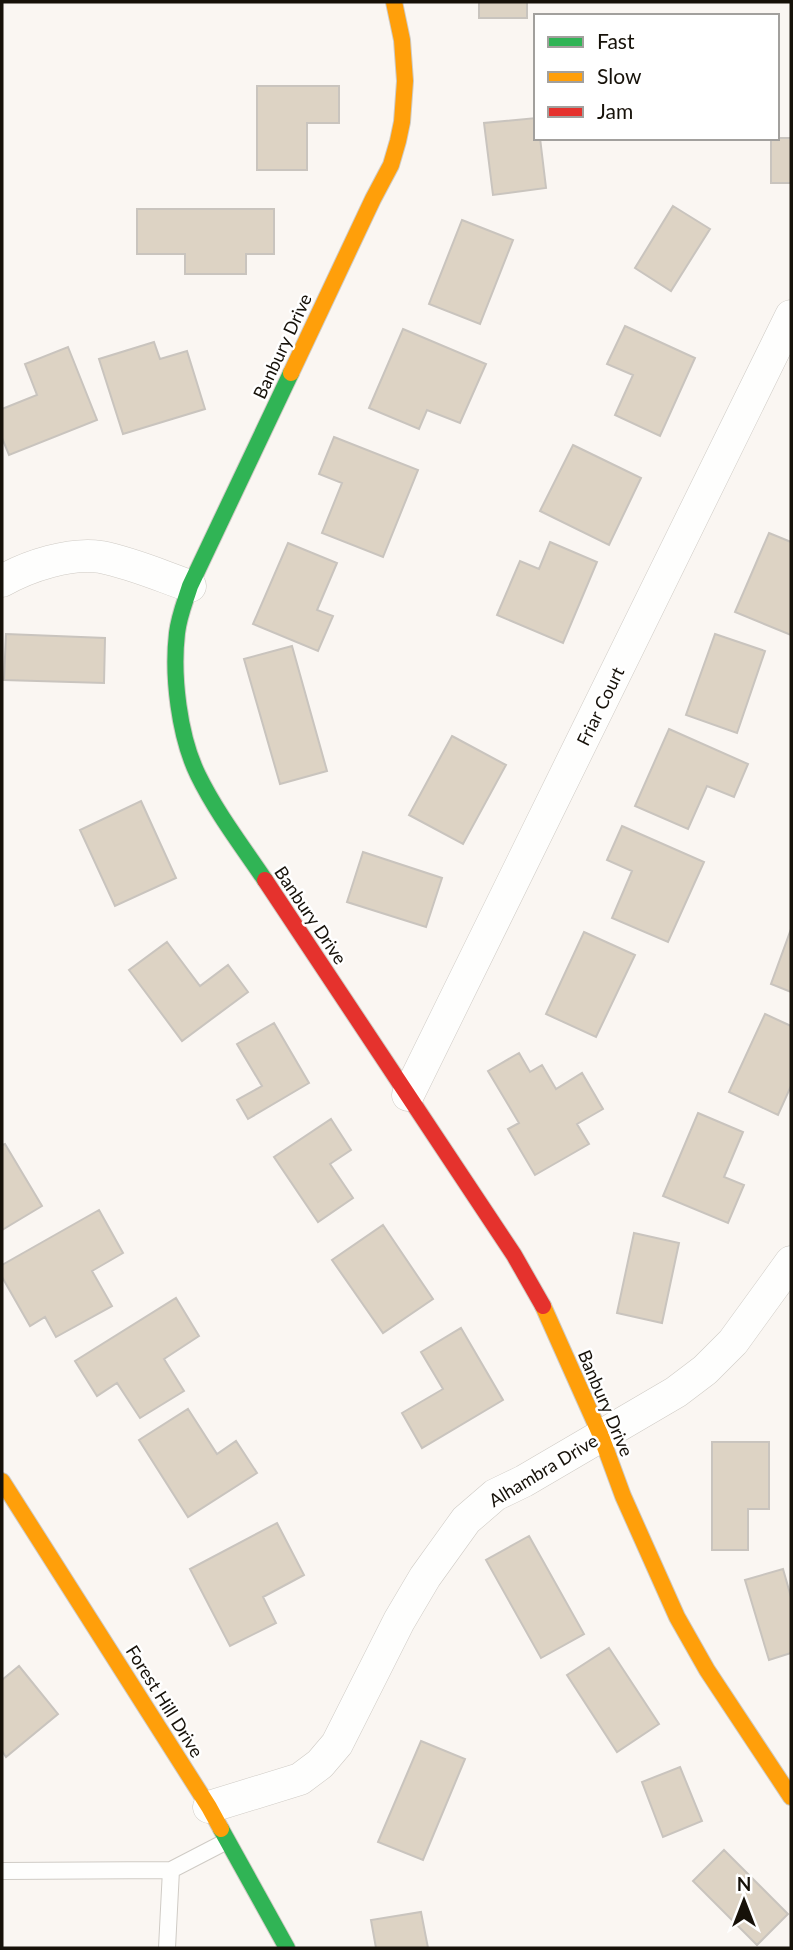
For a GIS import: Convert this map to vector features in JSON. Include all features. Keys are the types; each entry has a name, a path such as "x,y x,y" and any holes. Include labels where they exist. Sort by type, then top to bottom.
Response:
{"street":[{"name":"Banbury Drive","path":"394,2 404,45 404,89 401,125 393,161 190,586 179,619 176,654 179,708 194,765 210,795 514,1255 545,1311 677,1617 707,1670 791,1797"},
{"name":"Friar Court","path":"408,1096 791,316"},
{"path":"2,582 13,575 59,559 99,557 190,586"},
{"name":"Alhambra Drive","path":"209,1807 300,1779 320,1764 337,1744 399,1621 425,1577 466,1520 495,1495 676,1392 705,1370 733,1342 791,1262"},
{"name":"Forest Hill Drive","path":"2,1480 209,1807 287,1948"}],"lane":[{"path":"2,1871 171,1870 227,1840"},
{"path":"167,1948 171,1870"}],"building":[{"path":"479,2 527,2 527,18 479,18"},
{"path":"257,86 339,86 339,123 307,123 307,170 257,170"},
{"path":"534,118 534,140 540,140 546,188 493,195 484,123"},
{"path":"791,138 791,183 771,183 771,140"},
{"path":"673,206 710,229 671,291 635,268"},
{"path":"137,209 274,209 274,254 246,254 246,274 185,274 185,254 137,254"},
{"path":"462,220 513,240 480,324 429,304"},
{"path":"625,326 695,358 660,436 615,415 633,375 607,364"},
{"path":"403,329 486,364 460,423 427,410 419,429 369,408"},
{"path":"154,342 160,359 187,351 205,409 123,434 99,359"},
{"path":"68,347 97,420 9,455 2,438 2,409 37,395 25,364"},
{"path":"334,437 418,470 383,557 322,533 342,483 319,474"},
{"path":"573,445 641,478 609,545 540,511"},
{"path":"769,533 791,542 791,635 735,612"},
{"path":"550,542 597,562 563,643 497,615 520,561 539,569"},
{"path":"288,543 337,563 317,610 333,616 318,651 253,624"},
{"path":"6,634 105,638 104,683 4,680"},
{"path":"715,634 765,651 737,733 686,715"},
{"path":"292,646 327,771 280,784 244,659"},
{"path":"669,729 748,764 734,797 707,786 688,829 635,806"},
{"path":"452,736 506,765 463,844 409,815"},
{"path":"141,801 176,878 115,906 80,830"},
{"path":"622,826 704,862 668,942 612,918 632,871 607,860"},
{"path":"363,852 442,878 426,927 347,902"},
{"path":"791,929 791,992 771,984"},
{"path":"584,932 635,955 596,1037 546,1014"},
{"path":"167,942 200,986 228,965 248,992 182,1041 129,970"},
{"path":"765,1014 791,1026 791,1086 778,1115 729,1092"},
{"path":"274,1023 309,1083 248,1119 237,1100 262,1086 237,1044"},
{"path":"519,1053 530,1072 542,1065 556,1089 582,1073 603,1109 577,1124 589,1144 535,1175 508,1129 519,1123 488,1071"},
{"path":"698,1113 743,1132 724,1177 744,1185 728,1223 663,1196"},
{"path":"331,1119 351,1150 330,1164 353,1198 318,1222 274,1157"},
{"path":"5,1144 42,1206 2,1230 2,1145"},
{"path":"99,1210 123,1253 92,1271 112,1306 56,1337 45,1317 30,1326 2,1277 2,1265"},
{"path":"383,1225 433,1299 383,1333 332,1260"},
{"path":"634,1233 679,1243 662,1323 617,1313"},
{"path":"176,1298 199,1336 164,1359 184,1391 140,1418 117,1383 97,1396 75,1361"},
{"path":"461,1328 503,1400 422,1448 402,1413 443,1389 421,1352"},
{"path":"188,1409 217,1454 236,1441 257,1473 188,1517 139,1440"},
{"path":"712,1442 769,1442 769,1509 748,1509 748,1550 712,1550"},
{"path":"277,1523 304,1575 263,1597 276,1623 230,1646 190,1569"},
{"path":"529,1536 584,1634 541,1658 486,1560"},
{"path":"783,1569 791,1597 791,1653 769,1660 745,1580"},
{"path":"609,1648 659,1724 617,1752 567,1675"},
{"path":"19,1666 58,1714 6,1757 2,1751 2,1680"},
{"path":"421,1741 465,1759 423,1860 378,1842"},
{"path":"680,1767 702,1821 663,1837 642,1782"},
{"path":"724,1850 788,1914 757,1945 693,1881"},
{"path":"421,1912 428,1948 376,1948 371,1920"}],"traffic: fast":[{"path":"265,880 213,802 191,759 178,706 176,650 179,621 190,586 291,373"},
{"path":"221,1829 287,1948"}],"traffic: slow":[{"path":"291,373 391,165 398,141 405,81 402,40 394,2"},
{"path":"543,1306 677,1617 707,1670 791,1797"},
{"path":"2,1481 221,1829"}],"traffic: jam":[{"path":"265,880 514,1255 543,1306"}]}
